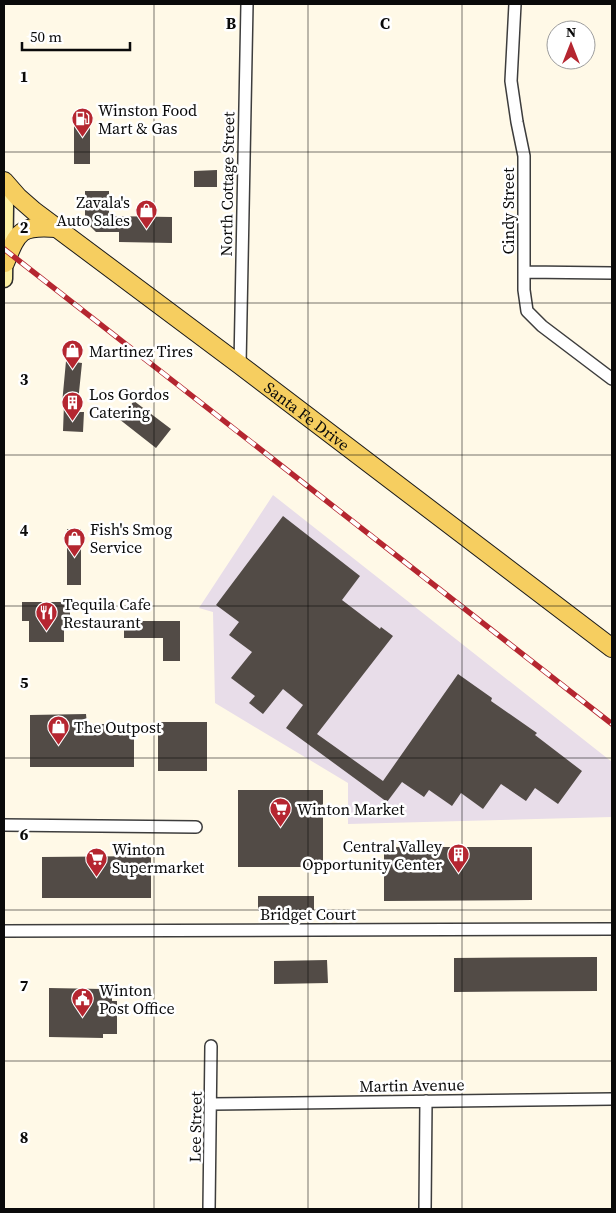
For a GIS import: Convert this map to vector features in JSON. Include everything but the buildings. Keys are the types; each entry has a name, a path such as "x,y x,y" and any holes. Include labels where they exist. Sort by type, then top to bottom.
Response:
{"main road":[{"name":"Santa Fe Drive","path":"4,181 18,197 57,228 240,364 612,648"},
{"path":"4,200 4,271"},
{"path":"4,271 13,242 23,230 37,226 57,228"}],"street":[{"name":"North Cottage Street","path":"240,364 247,4"},
{"name":"Cindy Street","path":"515,4 511,81 524,156 524,290 527,311 542,326 612,379"},
{"path":"524,272 612,273"},
{"path":"4,825 196,827"},
{"name":"Bridget Court","path":"4,931 612,929"},
{"name":"Lee Street","path":"209,1209 212,1104 211,1046"},
{"name":"Martin Avenue","path":"212,1104 612,1099"},
{"path":"425,1209 426,1101"}],"shaded area":[{"path":"273,495 612,762 612,817 348,824 348,783 215,703 213,612 199,608"}],"railway":[{"path":"4,249 612,724"}],"place":[{"name":"Winston Food Mart & Gas","path":"82,138"},
{"name":"Zavala's Auto Sales","path":"146,230"},
{"name":"Martinez Tires","path":"73,370"},
{"name":"Los Gordos Catering","path":"73,422"},
{"name":"Fish's Smog Service","path":"74,557"},
{"name":"Tequila Cafe Restaurant","path":"47,632"},
{"name":"The Outpost","path":"58,746"},
{"name":"Winton Market","path":"281,828"},
{"name":"Central Valley Opportunity Center","path":"458,874"},
{"name":"Winton Supermarket","path":"96,877"},
{"name":"Winton Post Office","path":"83,1018"}]}
